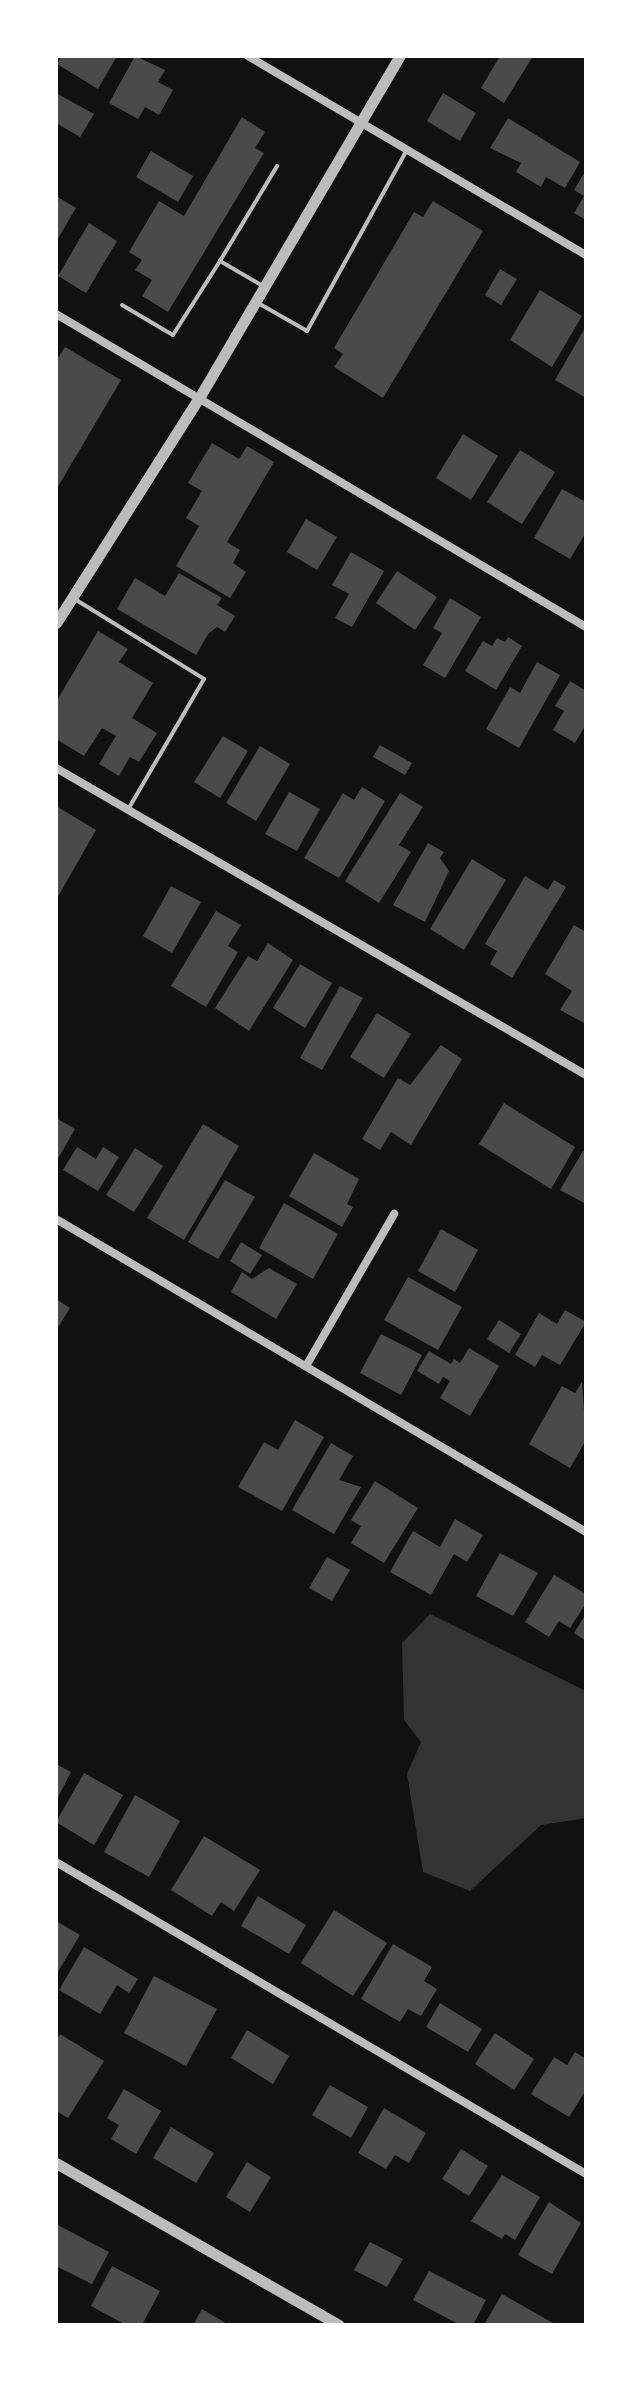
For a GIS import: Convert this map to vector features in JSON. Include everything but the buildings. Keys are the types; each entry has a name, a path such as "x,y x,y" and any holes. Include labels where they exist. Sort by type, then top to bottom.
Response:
{"street":[{"path":"248,56 586,255"},
{"path":"56,623 199,398 400,56"},
{"path":"56,314 586,627"},
{"path":"56,768 586,1075"},
{"path":"306,1366 394,1214"},
{"path":"56,1219 586,1532"},
{"path":"56,1862 586,2174"},
{"path":"56,2163 339,2325"}],"lane":[{"path":"256,302 307,331 407,150"},
{"path":"122,305 173,335 277,166"},
{"path":"220,261 265,288"},
{"path":"72,598 204,679 128,810"}],"shaded area":[{"path":"430,1614 586,1691 586,1818 541,1825 470,1891 423,1872 407,1774 421,1742 404,1720 402,1643"}]}
